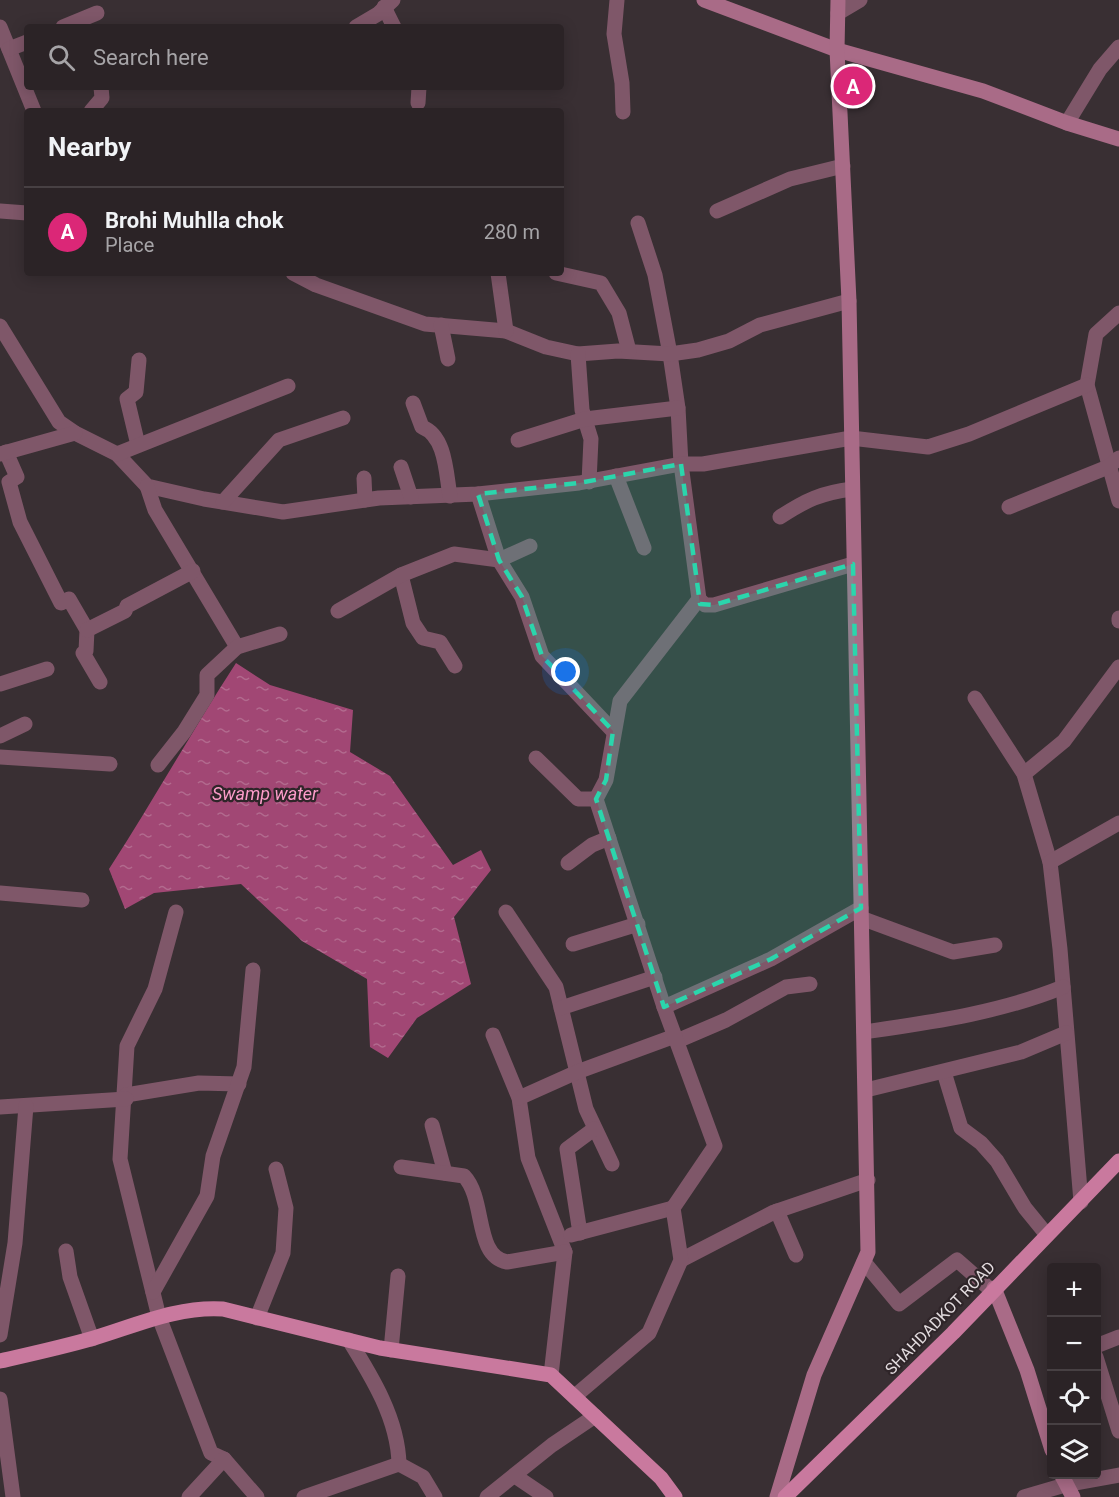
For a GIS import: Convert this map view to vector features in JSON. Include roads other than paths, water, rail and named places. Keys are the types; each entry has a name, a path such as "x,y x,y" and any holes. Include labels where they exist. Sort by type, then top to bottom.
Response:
{"main road":[{"path":"704,0 837,50 983,91 1067,123 1119,139"},
{"path":"777,1497 814,1376 868,1252 849,301 837,50 838,7"},
{"name":"SHAHDADKOT ROAD","path":"785,1497 953,1333 1119,1161"},
{"path":"993,1289 1027,1370 1047,1434"},
{"path":"0,1361 92,1339 159,1317 200,1307 256,1317 391,1350 551,1375 661,1478 675,1497"}],"street":[{"path":"617,0 614,34 622,83 623,112"},
{"path":"838,7 860,0"},
{"path":"361,24 378,14 388,4"},
{"path":"388,4 393,24"},
{"path":"70,24 97,13"},
{"path":"0,27 24,86"},
{"path":"9,49 24,43"},
{"path":"1067,123 1100,69 1119,47"},
{"path":"26,90 33,108"},
{"path":"94,108 102,98 101,90"},
{"path":"418,104 419,90"},
{"path":"717,211 790,179 843,166"},
{"path":"0,211 24,213"},
{"path":"638,223 654,275 670,354 678,408 681,464 699,599 705,605 714,605 853,564"},
{"path":"564,275 601,283 619,313 629,351"},
{"path":"300,276 348,297 425,324 506,331 546,347 578,354 629,351 670,354 698,350 729,341 760,325 849,301"},
{"path":"498,276 506,331"},
{"path":"1119,313 1096,334 1087,385 1113,463 1119,501"},
{"path":"0,326 59,422 75,433 117,454 147,486 155,510 237,647"},
{"path":"441,326 448,359"},
{"path":"578,354 585,419 591,439 589,482"},
{"path":"138,446 128,399 136,392 139,360"},
{"path":"147,486 283,512 365,500 478,494 589,482 681,464 703,464 851,438 928,447 969,434 1087,385"},
{"path":"117,454 288,386"},
{"path":"413,403 422,427 431,430 440,443 450,496"},
{"path":"518,440 585,419 678,408"},
{"path":"224,502 279,440 344,418"},
{"path":"75,433 3,453 17,477 9,482 20,522 61,603 69,599 87,630 86,651 83,653 100,682"},
{"path":"1009,507 1113,463"},
{"path":"401,467 411,497"},
{"path":"616,476 644,548"},
{"path":"364,478 365,500"},
{"path":"780,517 808,499 829,492 852,489"},
{"path":"478,494 499,560 522,597 542,656 613,731"},
{"path":"338,611 401,575 454,554 499,560 530,546"},
{"path":"87,630 193,571"},
{"path":"401,575 413,623 423,638 440,642 455,666"},
{"path":"401,1167 464,1176 470,1183 489,1253 498,1260 507,1262 562,1245 580,1233 673,1208 715,1146 664,1007 596,799 606,780 620,701 699,599"},
{"path":"158,765 184,732 207,695 207,675 237,647 280,634"},
{"path":"1024,774 1064,741 1119,667"},
{"path":"0,684 47,669"},
{"path":"975,698 1024,774 1050,862 1081,1202"},
{"path":"0,736 25,724"},
{"path":"0,757 110,764"},
{"path":"537,758 579,799 596,799"},
{"path":"1050,862 1119,823"},
{"path":"568,863 591,846 609,838"},
{"path":"0,893 82,900"},
{"path":"176,912 155,989 128,1046 120,1159 159,1317 211,1453 224,1459 257,1497"},
{"path":"506,912 548,971 556,987 594,1129 612,1164"},
{"path":"664,1007 771,959 861,913 953,952 994,945"},
{"path":"573,944 638,924"},
{"path":"153,1292 207,1196 213,1156 244,1067 253,970"},
{"path":"561,1008 654,977"},
{"path":"519,1098 577,1072 726,1020 786,987 810,984"},
{"path":"864,1032 957,1018 1008,1006 1063,987"},
{"path":"866,1090 1021,1052 1066,1033"},
{"path":"493,1035 519,1098 528,1158 562,1245 551,1375"},
{"path":"944,1072 961,1128 981,1143 997,1161 1024,1208 1047,1235"},
{"path":"0,1107 126,1097 199,1083 239,1084"},
{"path":"0,1335 15,1243 26,1106"},
{"path":"432,1125 445,1173"},
{"path":"580,1233 567,1149 594,1129"},
{"path":"256,1317 283,1253 286,1208 276,1169"},
{"path":"681,1260 777,1211 868,1180"},
{"path":"575,1396 649,1333 681,1260 673,1208"},
{"path":"777,1211 796,1255"},
{"path":"66,1251 70,1277 92,1339"},
{"path":"864,1262 899,1304 957,1260 993,1289"},
{"path":"391,1350 398,1276"},
{"path":"1101,1344 1119,1337"},
{"path":"349,1340 374,1380 387,1411 399,1450 399,1464"},
{"path":"1100,1371 1119,1431"},
{"path":"0,1398 14,1497"},
{"path":"487,1497 552,1445 595,1416"},
{"path":"189,1497 224,1459"},
{"path":"304,1497 399,1464 423,1477 435,1497"},
{"path":"515,1476 546,1497"},
{"path":"1024,1497 1119,1476"}],"water":[{"name":"Swamp water","path":"236,663 270,685 353,710 350,752 390,776 453,865 481,850 491,870 454,917 471,984 417,1018 388,1058 370,1047 367,979 302,941 241,884 154,893 125,909 109,869"}],"place":[{"name":"Brohi Muhlla chok","path":"853,86"}]}
